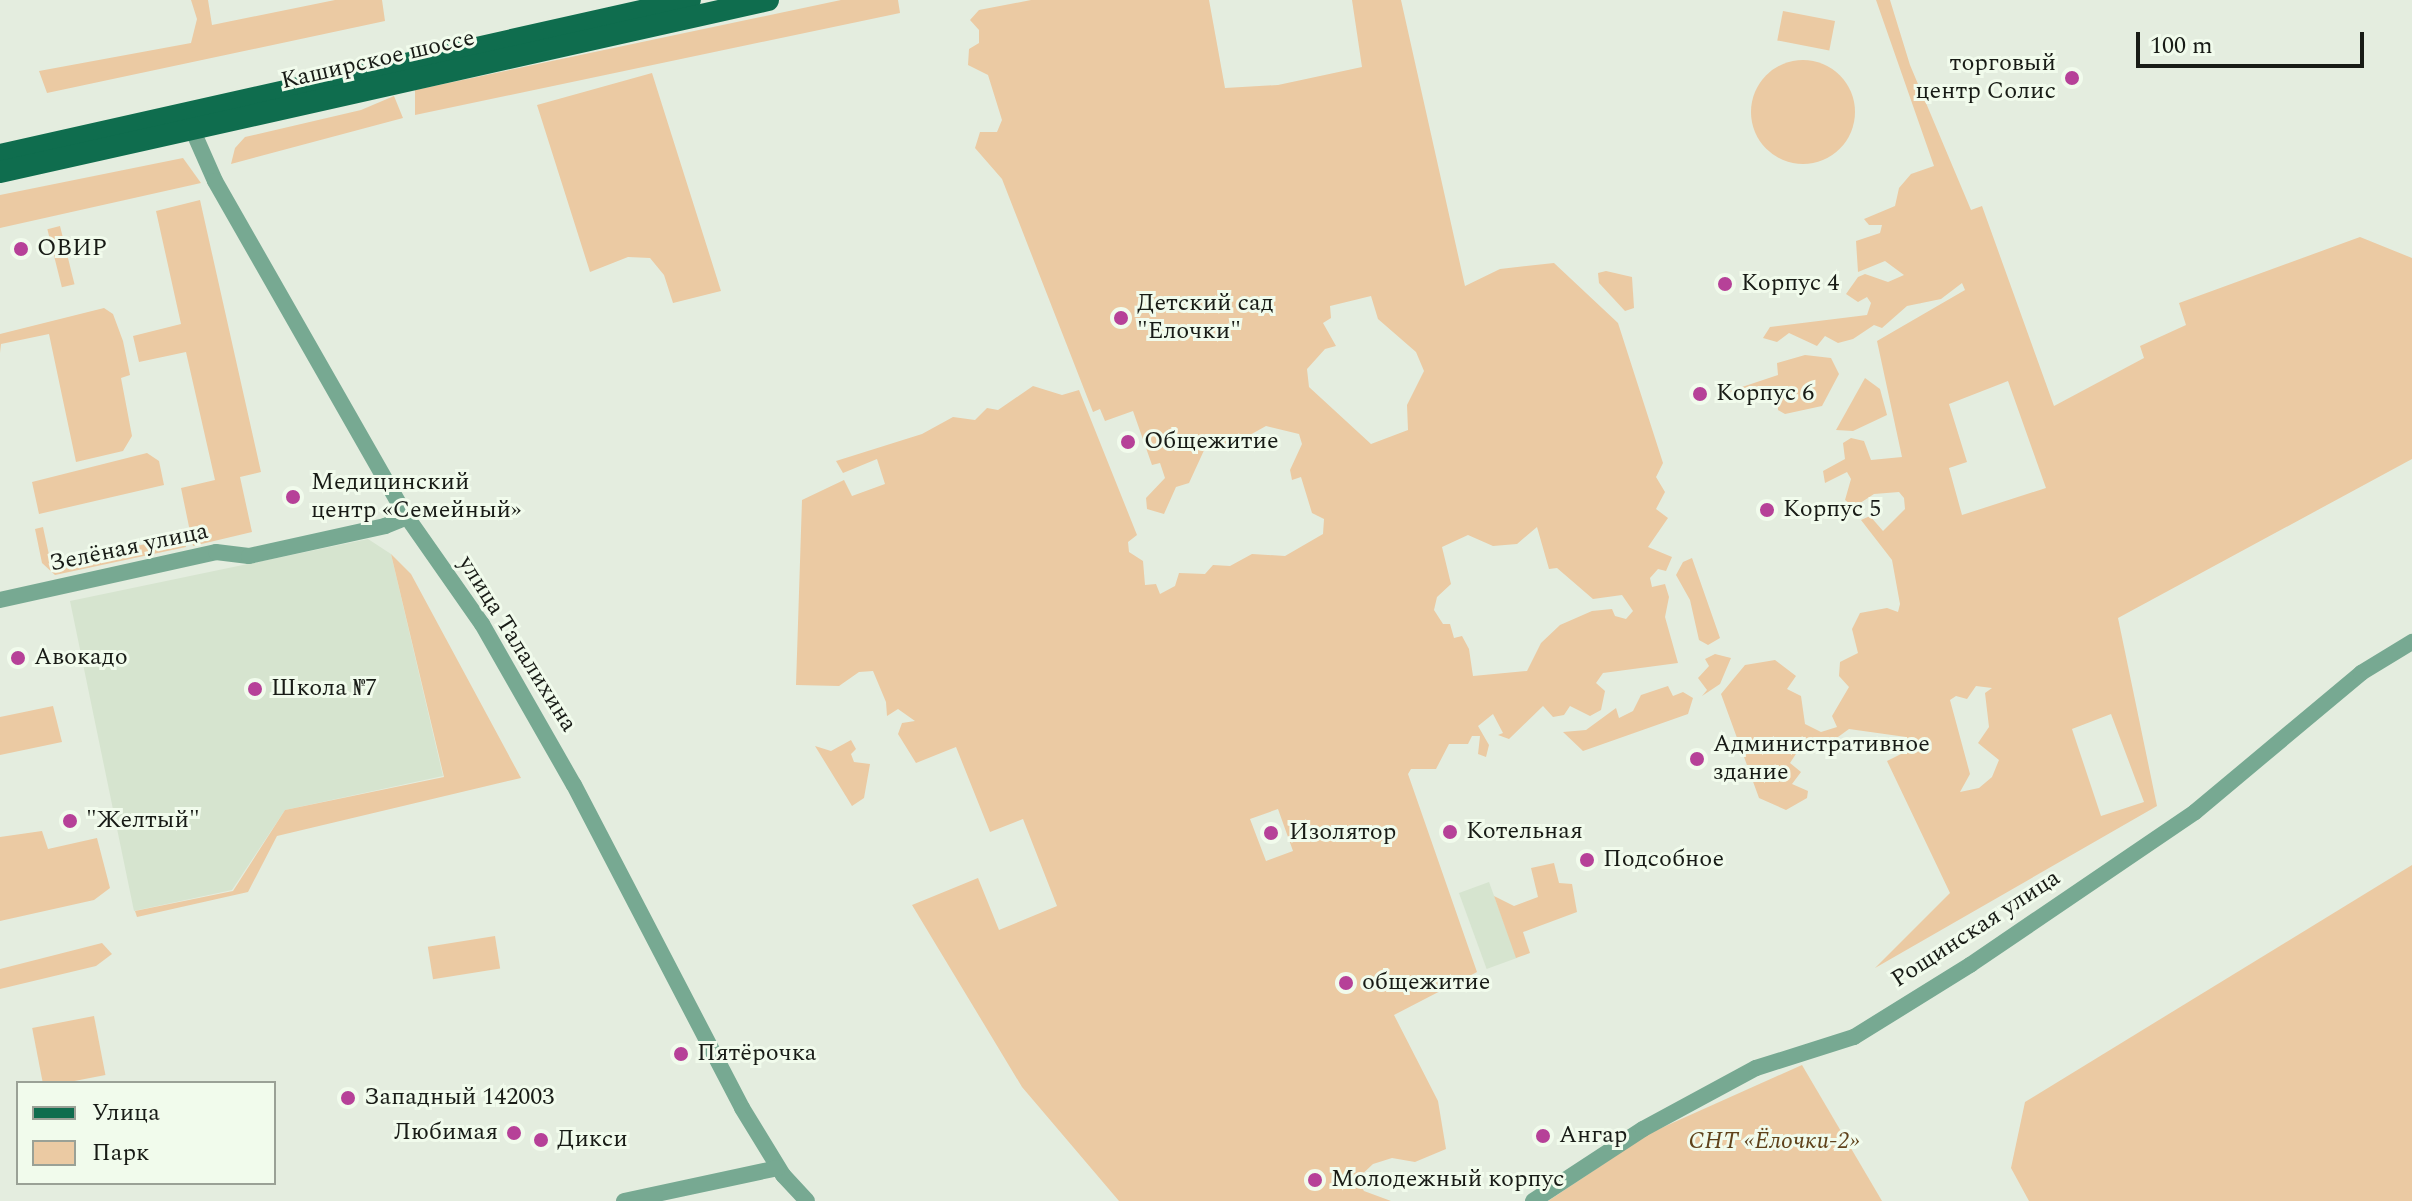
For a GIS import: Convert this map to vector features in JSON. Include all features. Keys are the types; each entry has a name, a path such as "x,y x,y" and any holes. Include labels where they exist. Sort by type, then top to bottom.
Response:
{"main road":[{"name":"Каширское шоссе","path":"0,172 189,121 690,0"},
{"name":"Каширское шоссе","path":"0,155 189,121 768,0"}],"street":[{"name":"улица Талалихина","path":"189,121 215,181 407,517 482,624 559,758 712,1055 778,1168 807,1201"},
{"name":"Зелёная улица","path":"0,600 216,552 249,556 385,526 407,517"},
{"name":"Рощинская улица","path":"1533,1201 1655,1122 1756,1068 1854,1037 1970,965 2195,812 2361,673 2412,642"},
{"path":"624,1201 778,1168"}],"shaded area":[{"name":"Школа №7","path":"368,539 391,554 443,776 285,810 232,890 134,911 70,601"},
{"name":"Котельная","path":"1489,882 1517,958 1487,969 1459,893"}],"green space":[{"path":"191,0 208,0 212,25 335,0 382,0 385,21 47,93 39,71 191,43 197,19"},
{"path":"841,0 898,0 900,13 415,115 415,90"},
{"path":"1031,0 1209,0 1225,88 1278,85 1362,67 1352,0 1401,0 1465,286 1500,269 1554,263 1618,323 1663,463 1656,477 1665,492 1656,509 1668,518 1648,547 1672,557 1666,571 1658,569 1650,578 1652,587 1665,584 1669,597 1665,617 1678,663 1603,673 1596,683 1605,691 1601,710 1590,716 1570,706 1564,715 1553,717 1543,706 1509,739 1498,735 1503,733 1493,714 1478,726 1489,745 1486,757 1478,754 1480,736 1472,736 1468,744 1449,744 1436,769 1411,769 1408,774 1477,972 1394,1015 1438,1101 1446,1149 1415,1162 1392,1158 1373,1164 1357,1179 1364,1191 1391,1201 1119,1201 1022,1087 912,905 978,878 999,930 1057,906 1023,819 990,832 956,747 916,763 898,734 902,723 915,721 898,709 887,716 886,702 873,671 859,672 839,686 796,685 802,500 844,480 852,496 885,484 877,459 843,473 836,461 922,434 953,417 975,420 987,408 998,410 1033,386 1062,395 1079,390 1137,535 1128,542 1129,552 1143,561 1145,585 1156,584 1160,594 1175,586 1179,573 1205,574 1213,565 1230,566 1252,554 1285,556 1323,534 1324,519 1312,513 1301,477 1292,480 1290,470 1302,444 1299,434 1266,426 1221,451 1206,446 1189,483 1176,487 1164,514 1147,509 1146,498 1165,478 1160,463 1152,465 1133,411 1105,421 1100,409 1093,412 1002,179 975,148 980,132 997,132 1002,120 988,75 968,65 969,49 979,43 979,30 970,20 979,10","holes":["1371,296 1378,319 1416,352 1424,371 1407,405 1408,430 1371,444 1309,387 1307,369 1325,349 1336,346 1323,323 1331,318 1330,306","1537,527 1549,569 1557,568 1593,599 1622,595 1633,611 1626,619 1615,616 1612,609 1592,611 1560,625 1541,643 1527,671 1473,676 1469,649 1462,636 1454,638 1450,624 1443,624 1434,610 1437,597 1451,584 1442,547 1468,535 1493,546 1517,544","1278,809 1293,851 1266,861 1250,819"]},
{"path":"1876,0 1890,0 1910,65 1971,210 1982,206 2054,406 2144,358 2140,346 2186,325 2179,303 2360,237 2412,258 2412,459 2118,618 2157,806 1875,968 1950,893 1887,761 1909,750 1906,737 1849,729 1827,745 1805,740 1790,763 1801,772 1792,784 1808,791 1807,798 1786,810 1759,798 1721,694 1745,665 1775,660 1796,676 1787,689 1801,696 1805,724 1821,732 1837,727 1832,716 1849,687 1839,676 1840,662 1858,653 1852,629 1860,613 1887,608 1898,612 1900,604 1892,560 1861,520 1870,516 1883,531 1905,509 1904,498 1899,492 1874,494 1854,507 1845,500 1851,479 1847,472 1825,483 1823,471 1845,459 1843,443 1851,438 1864,441 1871,460 1902,457 1877,341 1965,290 1962,283 1941,299 1907,306 1882,328 1874,325 1853,339 1838,343 1825,336 1817,346 1789,333 1777,342 1763,338 1770,327 1867,315 1871,303 1867,297 1858,302 1846,294 1858,277 1865,274 1888,282 1904,275 1885,261 1858,272 1856,241 1880,233 1882,225 1869,225 1864,219 1895,206 1899,188 1911,174 1934,166","holes":["2008,381 2046,488 1962,515 1949,468 1967,462 1949,404","1976,686 1992,688 1985,693 1989,727 1978,743 1999,760 1992,777 1979,788 1960,792 1970,774 1950,700 1956,696 1967,699","2111,714 2144,802 2101,816 2072,729"]},
{"path":"1783,11 1835,21 1829,51 1777,40"},
{"path":"1803,60 1823,64 1840,75 1851,92 1855,112 1851,132 1840,149 1823,160 1803,164 1783,160 1766,149 1755,132 1751,112 1755,92 1766,75 1783,64"},
{"path":"652,73 721,291 673,303 664,275 650,258 628,257 590,272 537,105"},
{"path":"394,96 403,118 231,164 235,148 245,137 361,110"},
{"path":"183,158 201,183 0,228 0,195"},
{"path":"200,200 261,472 240,477 252,532 193,546 181,488 215,480 186,352 139,362 133,336 181,324 156,211"},
{"path":"60,226 75,284 62,287 47,229"},
{"path":"1606,271 1632,277 1634,308 1625,311 1599,283 1598,273"},
{"path":"104,308 113,314 123,341 130,375 121,378 132,436 123,451 76,462 49,334 1,344 0,353 0,334"},
{"path":"1805,355 1831,358 1839,374 1822,406 1785,414 1778,410 1777,393 1740,400 1730,391 1778,375 1777,363"},
{"path":"1865,378 1880,389 1887,415 1853,431 1836,430"},
{"path":"147,453 159,461 164,485 39,514 32,482"},
{"path":"43,527 51,564 184,536 186,547 55,575 42,563 35,529"},
{"path":"391,554 411,574 521,778 277,836 248,892 137,917 135,911 233,891 285,810 444,777"},
{"path":"1692,558 1720,638 1708,645 1699,640 1690,600 1676,575 1683,562"},
{"path":"1715,654 1731,658 1720,684 1702,696 1707,690 1698,678 1709,666 1705,659"},
{"path":"1668,686 1673,696 1683,692 1693,698 1688,714 1583,751 1563,732 1586,730 1616,708 1619,718 1633,711 1641,695"},
{"path":"53,706 62,742 0,755 0,717"},
{"path":"851,740 856,749 851,754 854,762 870,764 864,798 852,806 815,746 831,751"},
{"path":"42,831 48,849 97,838 110,888 94,900 0,921 0,837"},
{"path":"1554,863 1559,883 1572,884 1577,912 1523,932 1530,953 1516,958 1494,896 1514,906 1538,897 1531,868"},
{"path":"2412,865 2412,1201 2029,1201 2011,1168 2025,1102"},
{"path":"495,936 500,969 433,979 428,947"},
{"path":"102,943 112,954 96,966 0,989 0,969"},
{"path":"94,1016 105,1075 74,1081 42,1081 32,1028"},
{"name":"СНТ «Ёлочки-2»","path":"1802,1065 1882,1201 1548,1201 1650,1133"}],"place":[{"name":"торговый центр Солис","path":"2072,78"},
{"name":"ОВИР","path":"21,249"},
{"name":"Корпус 4","path":"1725,284"},
{"name":"Детский сад \"Елочки\"","path":"1121,318"},
{"name":"Корпус 6","path":"1700,394"},
{"name":"Общежитие","path":"1128,442"},
{"name":"Медицинский центр «Семейный»","path":"293,497"},
{"name":"Корпус 5","path":"1767,510"},
{"name":"Авокадо","path":"18,658"},
{"name":"Школа №7","path":"255,689"},
{"name":"Административное здание","path":"1697,759"},
{"name":"\"Желтый\"","path":"70,821"},
{"name":"Котельная","path":"1450,832"},
{"name":"Изолятор","path":"1271,833"},
{"name":"Подсобное","path":"1587,860"},
{"name":"общежитие","path":"1346,983"},
{"name":"Пятёрочка","path":"681,1054"},
{"name":"Западный 142003","path":"348,1098"},
{"name":"Любимая","path":"514,1133"},
{"name":"Ангар","path":"1543,1136"},
{"name":"Дикси","path":"541,1140"},
{"name":"Молодежный корпус","path":"1315,1180"}]}
